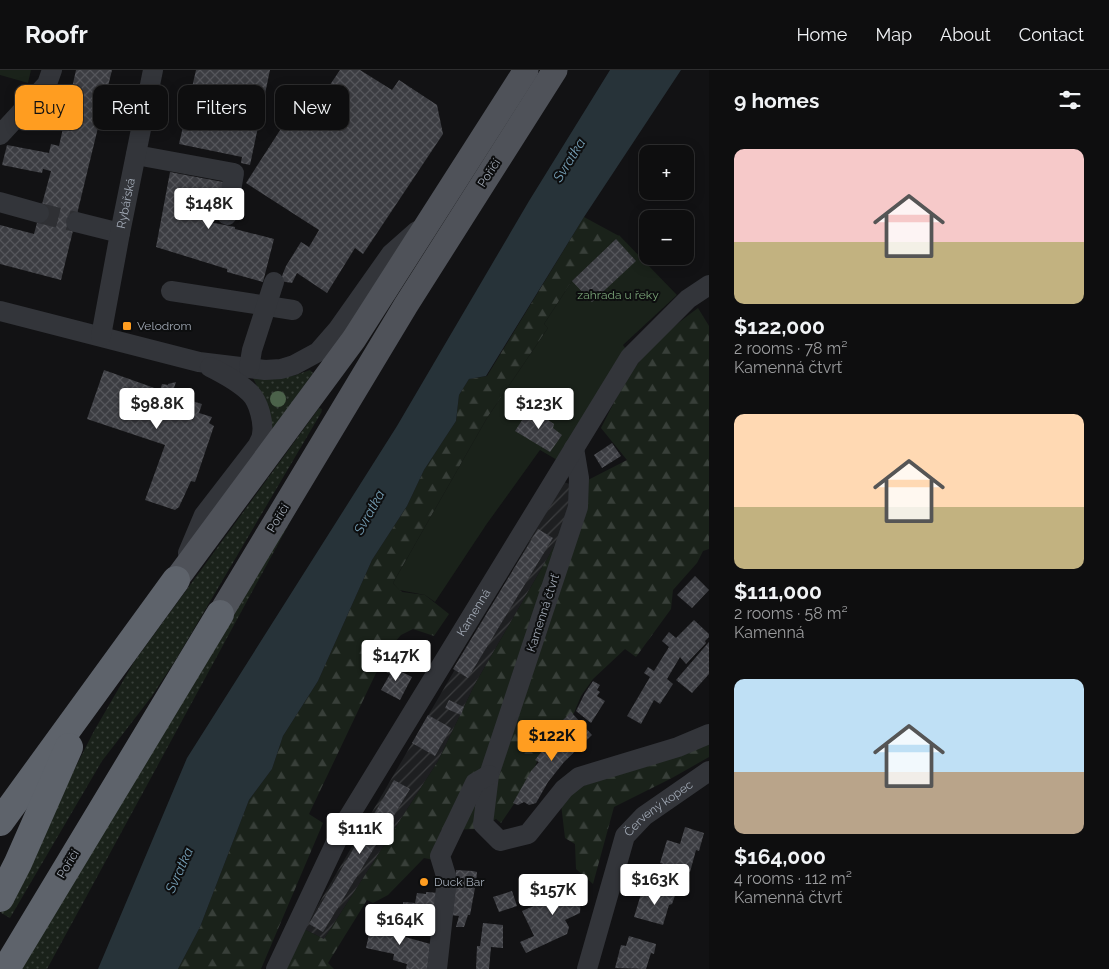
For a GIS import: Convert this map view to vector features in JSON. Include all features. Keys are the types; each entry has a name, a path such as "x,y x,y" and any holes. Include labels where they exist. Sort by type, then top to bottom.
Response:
{"highway":[{"name":"Poříčí","path":"0,822 176,580"},
{"name":"Poříčí","path":"6,969 220,614"},
{"path":"0,898 18,863 90,700"},
{"path":"0,955 62,875"}],"main road":[{"name":"Poříčí","path":"176,580 354,340 526,70"},
{"name":"Poříčí","path":"220,614 378,352 555,70"}],"street":[{"path":"0,135 47,84 52,70"},
{"name":"Rybářská","path":"101,336 154,70"},
{"path":"136,154 234,173 227,216"},
{"path":"0,202 39,213"},
{"name":"Poříčí","path":"0,311 199,362 264,370 281,369 294,365 318,352 338,329 391,254 432,218"},
{"path":"76,222 120,233"},
{"path":"249,368 252,350 274,282"},
{"name":"Kamenná","path":"276,969 345,823 630,357 688,299 709,285"},
{"path":"170,290 292,310"},
{"path":"318,352 354,340 378,352"},
{"name":"Poříčí","path":"176,580 204,515 258,446 262,435 259,412 251,394 229,377 199,362"},
{"name":"Kamenná čtvrť","path":"574,448 579,478 578,506 489,775 483,824 500,841 528,834 564,789 579,777 678,747 709,734"},
{"name":"Červený kopec","path":"587,969 625,836 644,816 709,771"},
{"name":"Kamenná čtvrť","path":"437,969 447,880 440,856 475,783 489,775"}],"shaded area":[{"path":"564,482 575,486 559,538 475,684 438,761 324,939 304,929"}],"green space":[{"path":"0,70 31,70 28,83 0,75"},
{"path":"584,217 619,236 572,281 544,324 548,328 487,418 393,583 402,592 425,595 449,614 434,636 413,629 401,635 386,652 309,814 323,823 261,969 178,969 200,927 249,800 272,769 283,736 318,681 372,560 407,506 424,470 456,421 459,395 469,379 487,376"},
{"name":"zahrada u řeky","path":"619,235 639,256 639,265 648,265 677,295 623,345 626,349 557,460 540,450 486,525 435,602 425,595 399,590 393,583 487,418 548,328 544,324 572,281"},
{"path":"698,308 709,326 709,549 703,551 697,563 673,590 671,609 636,657 625,649 593,679 581,696 574,713 546,741 532,773 501,823 496,819 477,829 441,830 434,860 424,858 388,895 373,903 367,900 328,963 334,969 285,969 304,929 324,939 438,761 475,684 559,538 588,480 627,460 601,428 629,376 660,339"},
{"path":"310,370 313,373 274,428 272,428 253,378 282,378"},
{"path":"319,408 322,409 321,413 175,661 152,696 102,761 10,918 1,913 94,731 134,662"},
{"path":"352,408 47,969 20,969"},
{"path":"709,743 709,757 614,807 593,884 576,869 575,844 565,838 561,804 568,791"}],"water":[{"name":"Svratka","path":"610,70 681,70 584,217 486,376 469,379 459,395 456,421 424,470 407,506 372,560 318,681 283,736 272,769 249,800 200,927 178,969 98,969 187,758 397,426 529,201"}],"building":[{"path":"76,70 112,70 108,85 93,85 93,130 97,130 61,280 0,264 0,225 34,234 51,171 43,169 42,173 2,165 7,145 49,153 51,144 59,146 63,130 83,130 83,85 73,85"},
{"path":"196,70 270,70 265,94 265,85 193,85"},
{"path":"340,70 360,70 392,90 399,80 437,105 443,134 363,254 355,248 327,293 297,273 292,283 280,281 286,266 301,242 309,247 319,230 246,183 280,130 349,130 349,85 330,85"},
{"path":"182,130 257,130 250,165 241,163 242,157 179,144"},
{"path":"170,172 223,182 217,213 205,211 204,221 235,227 235,229 274,239 263,282 227,272 227,269 156,247"},
{"path":"616,239 636,261 592,302 572,281"},
{"path":"104,370 160,390 162,384 168,385 176,382 174,388 181,390 179,397 202,404 199,413 212,417 209,423 214,426 195,482 191,481 179,507 175,510 145,500 165,445 87,419"},
{"path":"530,408 554,424 553,428 562,435 550,452 515,431"},
{"path":"612,443 621,456 602,468 594,455"},
{"path":"538,529 553,538 468,678 453,669"},
{"path":"695,576 709,590 692,608 677,595"},
{"path":"694,620 709,634 705,641 706,643 686,664 680,657 667,679 673,684 660,704 654,700 641,724 627,716 650,677 644,673 648,667 654,671 669,647 662,641 669,632 676,638"},
{"path":"709,642 709,674 692,693 676,680"},
{"path":"386,664 412,677 400,700 381,690 390,674 384,671"},
{"path":"593,681 600,685 597,690 600,692 597,696 605,701 591,723 576,711"},
{"path":"449,700 464,707 461,715 445,708"},
{"path":"571,712 592,735 564,762 548,782 536,803 529,805 524,802 518,805 513,803 531,771 539,762 535,760 546,746 553,752 572,734 561,722"},
{"path":"428,715 451,728 435,756 412,743"},
{"path":"394,780 410,789 323,932 309,924"},
{"path":"685,827 704,833 699,851 696,850 690,872 660,863 667,840 680,844"},
{"path":"456,870 477,872 476,882 468,883 468,886 475,888 470,915 468,915 464,927 456,927 459,916 451,915"},
{"path":"582,875 580,913 565,920 569,927 567,934 526,953 520,942 534,936 522,911 570,890 571,878"},
{"path":"657,887 676,893 672,904 669,905 663,925 634,917 641,894 654,897"},
{"path":"512,891 517,906 499,912 493,897"},
{"path":"426,892 440,893 436,934 421,933 424,908 403,906 403,902 415,903 417,893 426,894"},
{"path":"395,908 421,909 418,932 403,930 405,914 395,914"},
{"path":"372,920 400,928 398,935 434,945 429,969 406,969 407,964 393,960 394,954 366,948"},
{"path":"483,923 503,925 503,948 491,947 489,969 476,969 477,946 480,946"},
{"path":"629,936 656,944 654,954 651,953 646,969 615,968 621,945 626,946"}],"tunnel":[{"path":"39,213 76,222"}],"place":[{"name":"Velodrom","path":"127,326"},
{"name":"Duck Bar","path":"424,882"}]}
